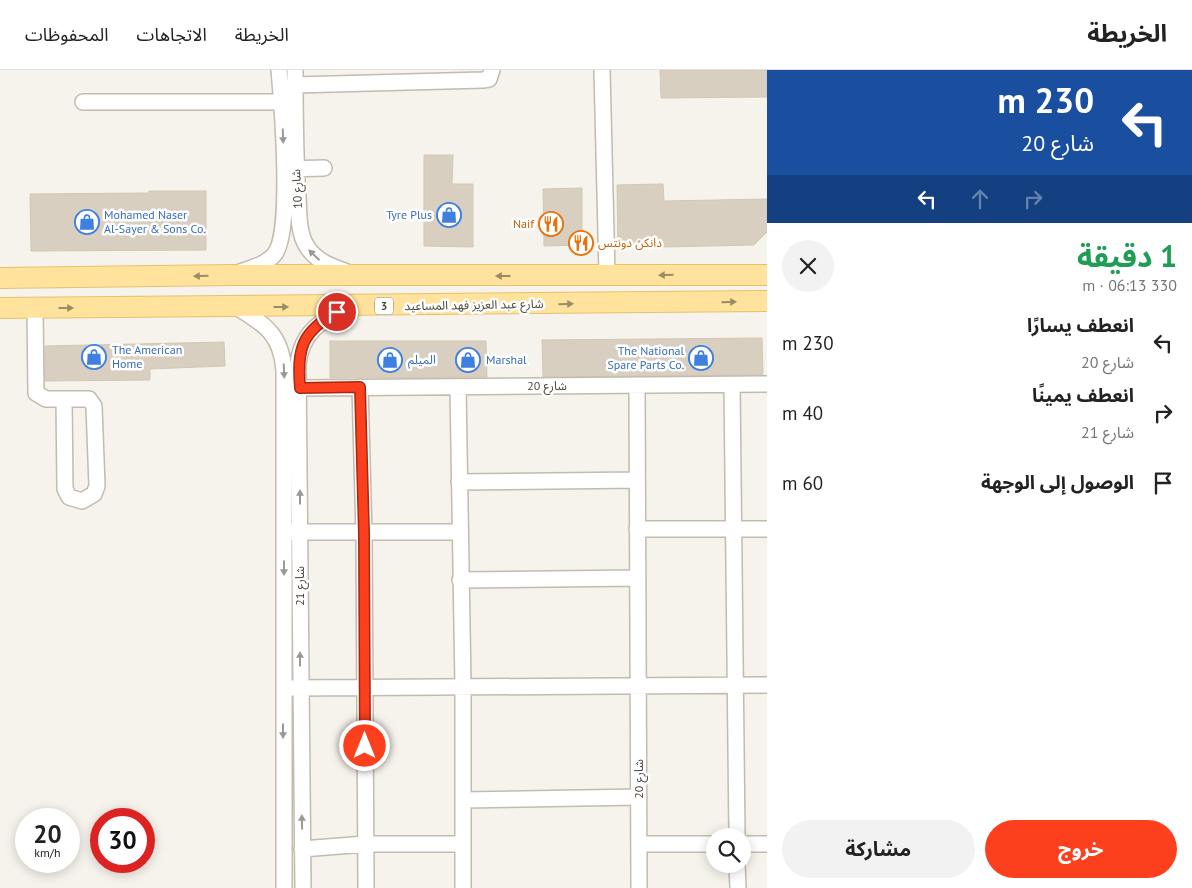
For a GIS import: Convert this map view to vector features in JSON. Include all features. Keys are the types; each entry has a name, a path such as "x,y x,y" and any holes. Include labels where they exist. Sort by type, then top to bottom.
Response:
{"main road":[{"path":"0,278 232,275 767,275"},
{"path":"31,308 19,306 16,300 19,290 26,288 132,287 156,277"},
{"name":"شارع عبد العزيز فهد المساعيد","path":"0,308 762,304"}],"street":[{"name":"شارع 10","path":"279,70 288,102 290,169 300,229 306,247 325,263 358,276"},
{"path":"295,77 482,80 489,79 492,70"},
{"path":"602,70 607,275"},
{"name":"شارع 10","path":"288,102 295,77"},
{"path":"83,102 288,102"},
{"path":"290,169 324,168"},
{"name":"شارع 10","path":"232,275 266,261 278,248 283,233 290,169"},
{"name":"شارع 21","path":"303,888 300,688 300,388 298,364 301,344 318,324 348,307"},
{"path":"31,308 36,392 42,398 89,399 94,406 97,486 94,494 82,501 69,496 64,489 64,399"},
{"name":"شارع 21","path":"238,308 264,324 277,340 282,351 284,888"},
{"name":"شارع 20","path":"300,388 767,384"},
{"name":"شارع 20","path":"636,385 640,888"},
{"path":"732,385 737,685 737,828"},
{"path":"458,386 463,686 463,888"},
{"path":"360,387 364,534 366,888"},
{"path":"459,482 637,480"},
{"path":"637,529 767,528"},
{"path":"284,532 364,534 460,532"},
{"path":"460,580 638,578"},
{"path":"283,688 767,685"},
{"path":"463,800 639,797"},
{"path":"302,848 365,844 463,844"},
{"path":"639,844 706,844"},
{"path":"751,844 767,844"},
{"path":"737,873 738,888"}],"building":[{"path":"660,70 767,70 767,97 661,98"},
{"name":"Tyre Plus","path":"424,155 453,155 452,184 473,184 473,247 424,246"},
{"path":"663,184 664,201 767,199 767,232 754,245 618,248 617,185"},
{"path":"582,188 582,245 544,246 543,189"},
{"name":"Mohamed Naser Al-Sayer & Sons Co.","path":"149,191 206,191 206,250 31,251 30,194 148,193"},
{"path":"762,338 763,375 543,377 542,340"},
{"name":"الميلم","path":"330,341 486,341 487,377 330,378"},
{"name":"The American Home","path":"224,342 225,366 150,369 150,380 45,381 45,346"}],"place":[{"name":"Tyre Plus","path":"449,215"},
{"name":"Mohamed Naser Al-Sayer & Sons Co.","path":"87,222"},
{"name":"Naif","path":"551,224"},
{"name":"دانكن دونتس","path":"581,243"},
{"name":"The American Home","path":"94,357"},
{"name":"The National Spare Parts Co.","path":"701,358"},
{"name":"الميلم","path":"390,360"},
{"name":"Marshal","path":"468,360"}],"route":[{"path":"337,312 318,324 301,344 298,364 300,388 360,387 364,534 365,746"}]}
